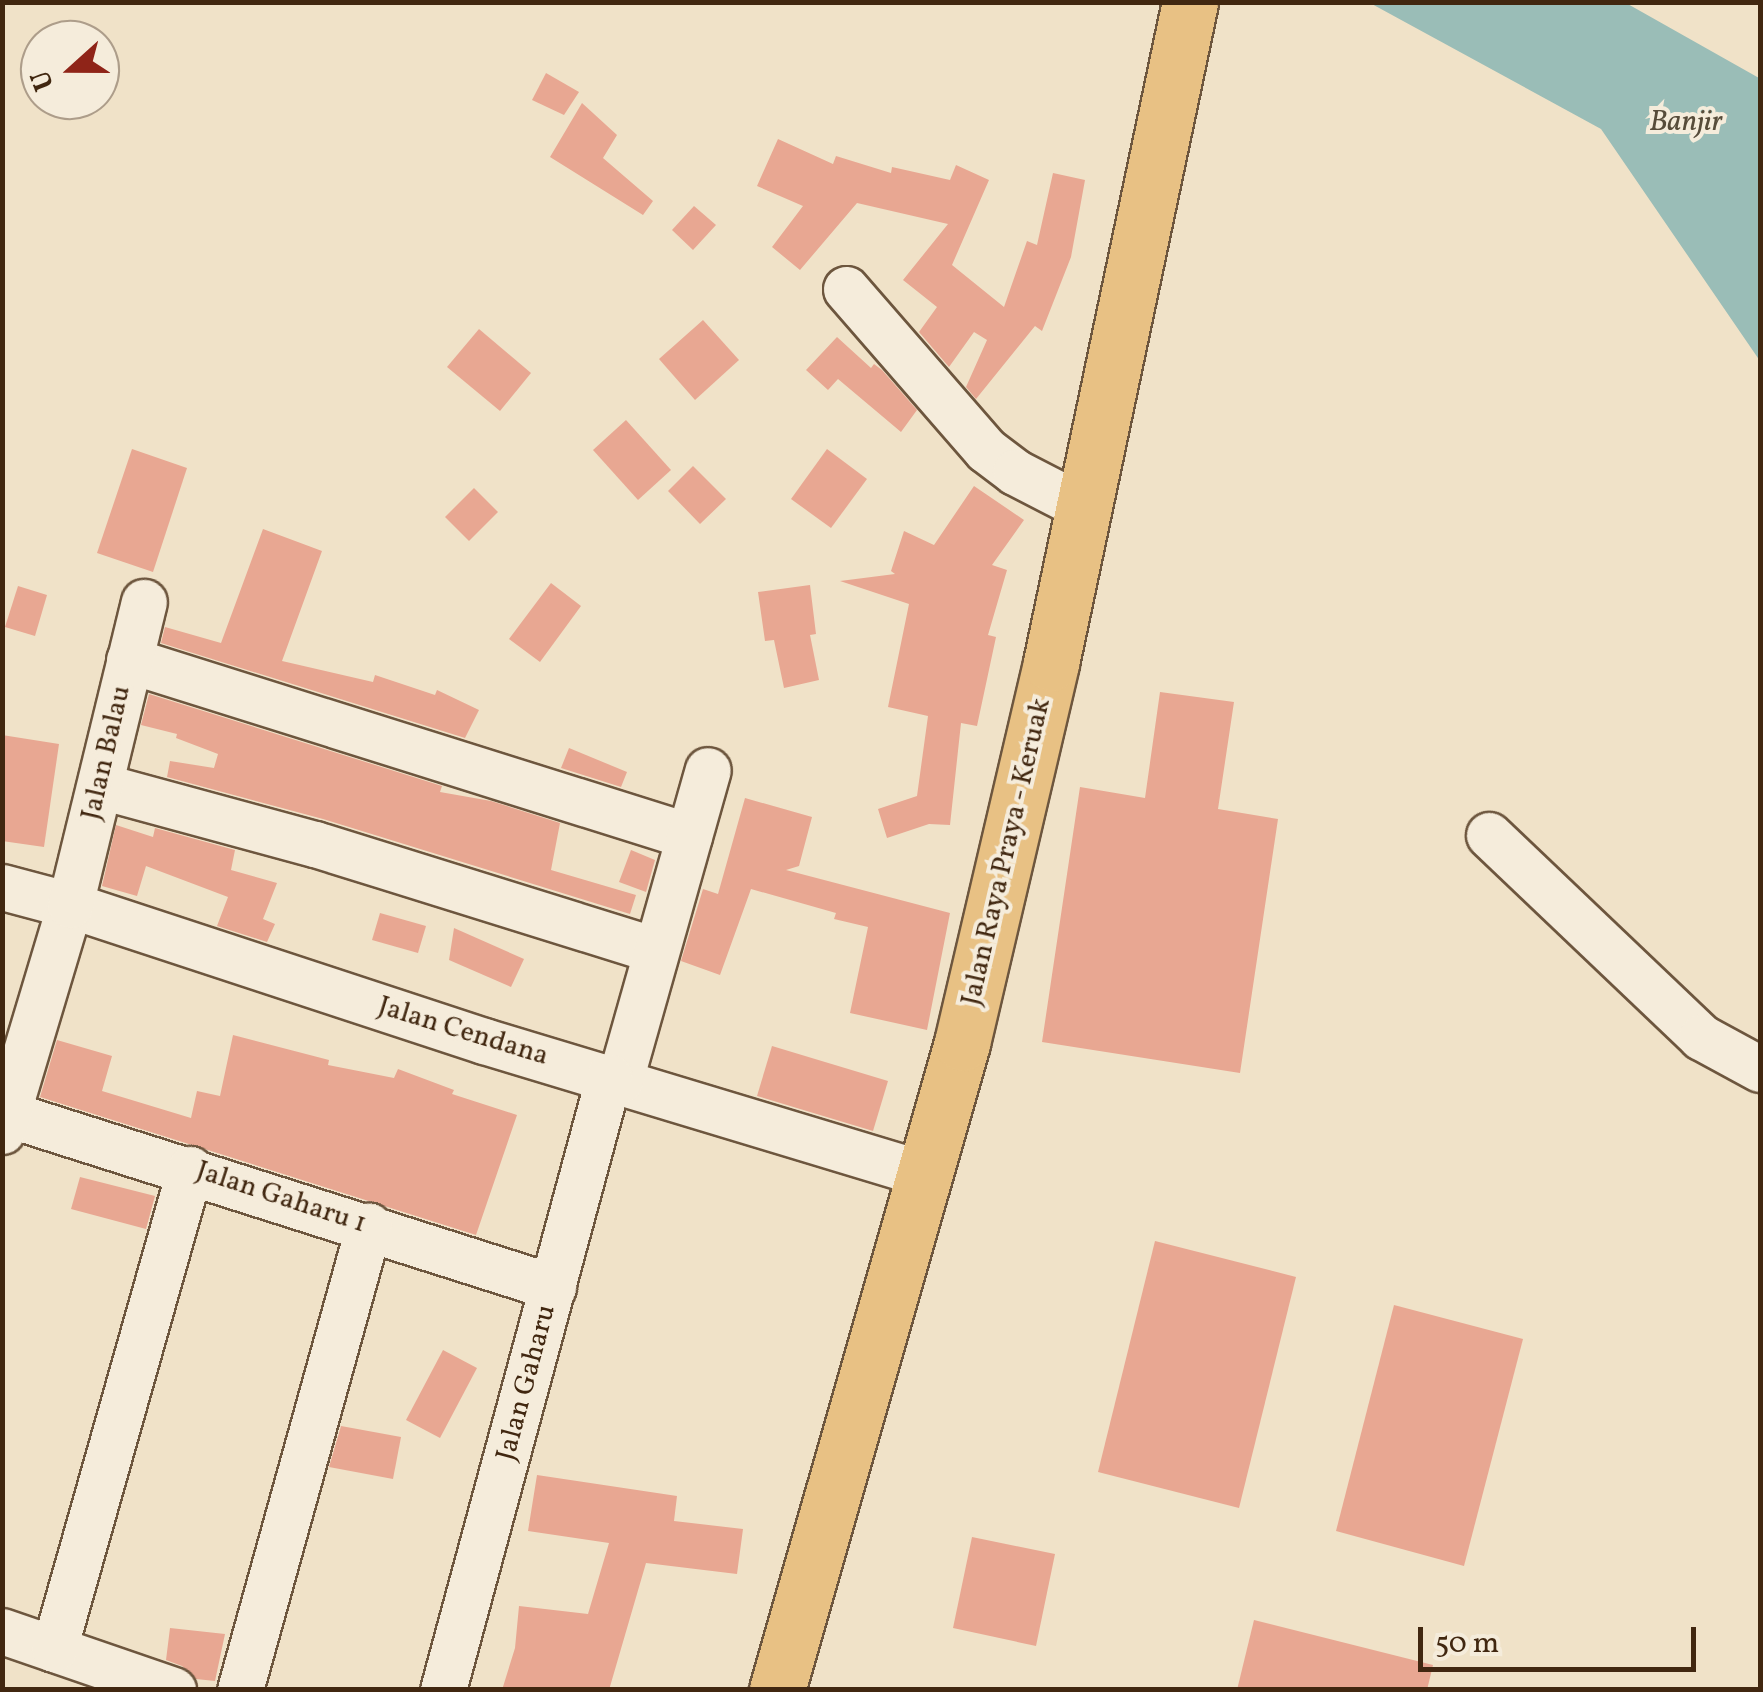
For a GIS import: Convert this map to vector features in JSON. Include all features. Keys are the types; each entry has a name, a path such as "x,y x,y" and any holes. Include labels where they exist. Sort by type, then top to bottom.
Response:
{"main road":[{"name":"Jalan Raya Praya - Keruak","path":"777,1690 971,1005 1051,663 1190,2"}],"street":[{"path":"846,288 994,458 1082,506"},
{"name":"Jalan Balau","path":"7,1101 70,904 144,602"},
{"path":"129,660 689,836"},
{"name":"Jalan Gaharu","path":"443,1690 553,1288 708,770"},
{"path":"101,786 316,844 656,950"},
{"path":"1489,835 1701,1037 1760,1070"},
{"name":"Jalan Cendana","path":"2,887 70,904 484,1040 924,1174"},
{"name":"Jalan Gaharu 1","path":"7,1101 190,1169 553,1288"},
{"path":"54,1649 190,1169"},
{"path":"240,1690 369,1226"},
{"path":"2,1631 173,1690"}],"water":[{"name":"Banjir","path":"1370,3 1626,3 1759,78 1760,361 1601,129"}],"building":[{"path":"546,73 579,92 564,115 532,100"},
{"path":"582,103 617,135 603,158 653,201 643,215 550,157"},
{"path":"778,139 833,164 836,156 891,173 892,167 950,180 956,165 989,180 952,265 1004,307 1027,241 1037,245 1053,173 1085,180 1071,257 1042,331 1035,326 976,399 966,387 987,340 974,332 949,367 919,332 937,307 903,280 948,224 857,203 800,270 772,247 803,206 757,186"},
{"path":"694,206 716,225 693,250 672,230"},
{"path":"703,320 739,360 695,400 659,359"},
{"path":"479,329 531,373 500,411 447,367"},
{"path":"837,337 871,368 874,364 882,370 917,410 901,432 838,379 828,390 806,370"},
{"path":"626,420 671,470 638,500 593,450"},
{"path":"132,449 187,468 153,572 97,553"},
{"path":"827,449 867,479 831,528 791,499"},
{"path":"693,466 726,499 700,524 668,491"},
{"path":"974,486 1024,520 992,565 1007,570 988,635 996,637 977,726 961,723 950,825 929,824 887,838 878,809 917,796 928,716 888,707 909,604 840,581 895,574 891,571 904,531 934,545"},
{"path":"474,488 498,512 469,541 445,517"},
{"path":"263,529 322,551 282,661 373,682 375,675 435,695 437,690 479,710 465,738 161,643 165,627 221,643"},
{"path":"551,583 581,606 540,662 509,639"},
{"path":"810,585 816,634 810,635 819,680 784,688 774,640 765,641 758,592"},
{"path":"18,586 47,595 35,636 5,627"},
{"path":"1160,692 1234,702 1218,809 1278,819 1240,1073 1042,1042 1080,787 1145,798"},
{"path":"149,694 442,786 440,792 491,801 560,823 551,870 636,895 630,914 323,819 167,777 170,761 214,768 218,754 176,738 177,734 141,725"},
{"path":"2,735 59,744 44,847 2,841"},
{"path":"569,748 627,772 621,787 561,768"},
{"path":"745,798 812,817 799,866 786,870 950,913 927,1030 850,1013 868,927 834,919 836,913 751,889 720,975 681,961 703,889 718,894"},
{"path":"116,825 153,837 155,828 235,850 231,870 277,883 263,919 275,924 267,942 217,926 228,897 146,866 137,896 102,886"},
{"path":"631,850 655,860 646,892 619,882"},
{"path":"380,913 426,926 418,953 372,940"},
{"path":"454,928 524,959 511,987 449,960"},
{"path":"233,1035 329,1060 328,1065 394,1078 398,1069 454,1090 452,1094 517,1115 476,1235 40,1097 57,1040 112,1056 102,1091 191,1118 197,1091 220,1096"},
{"path":"772,1046 888,1081 873,1131 757,1096"},
{"path":"80,1177 155,1196 146,1229 71,1209"},
{"path":"1155,1241 1296,1277 1239,1508 1098,1472"},
{"path":"1394,1305 1523,1339 1464,1566 1336,1531"},
{"path":"443,1350 477,1368 440,1438 406,1420"},
{"path":"341,1426 401,1437 393,1479 329,1467"},
{"path":"537,1475 677,1496 674,1521 743,1529 737,1574 646,1563 609,1690 502,1690 515,1648 519,1606 588,1614 609,1543 528,1531"},
{"path":"972,1537 1055,1554 1036,1646 953,1628"},
{"path":"1254,1620 1433,1665 1427,1690 1237,1690"},
{"path":"170,1628 225,1634 215,1681 196,1679 182,1666 166,1660"}]}
